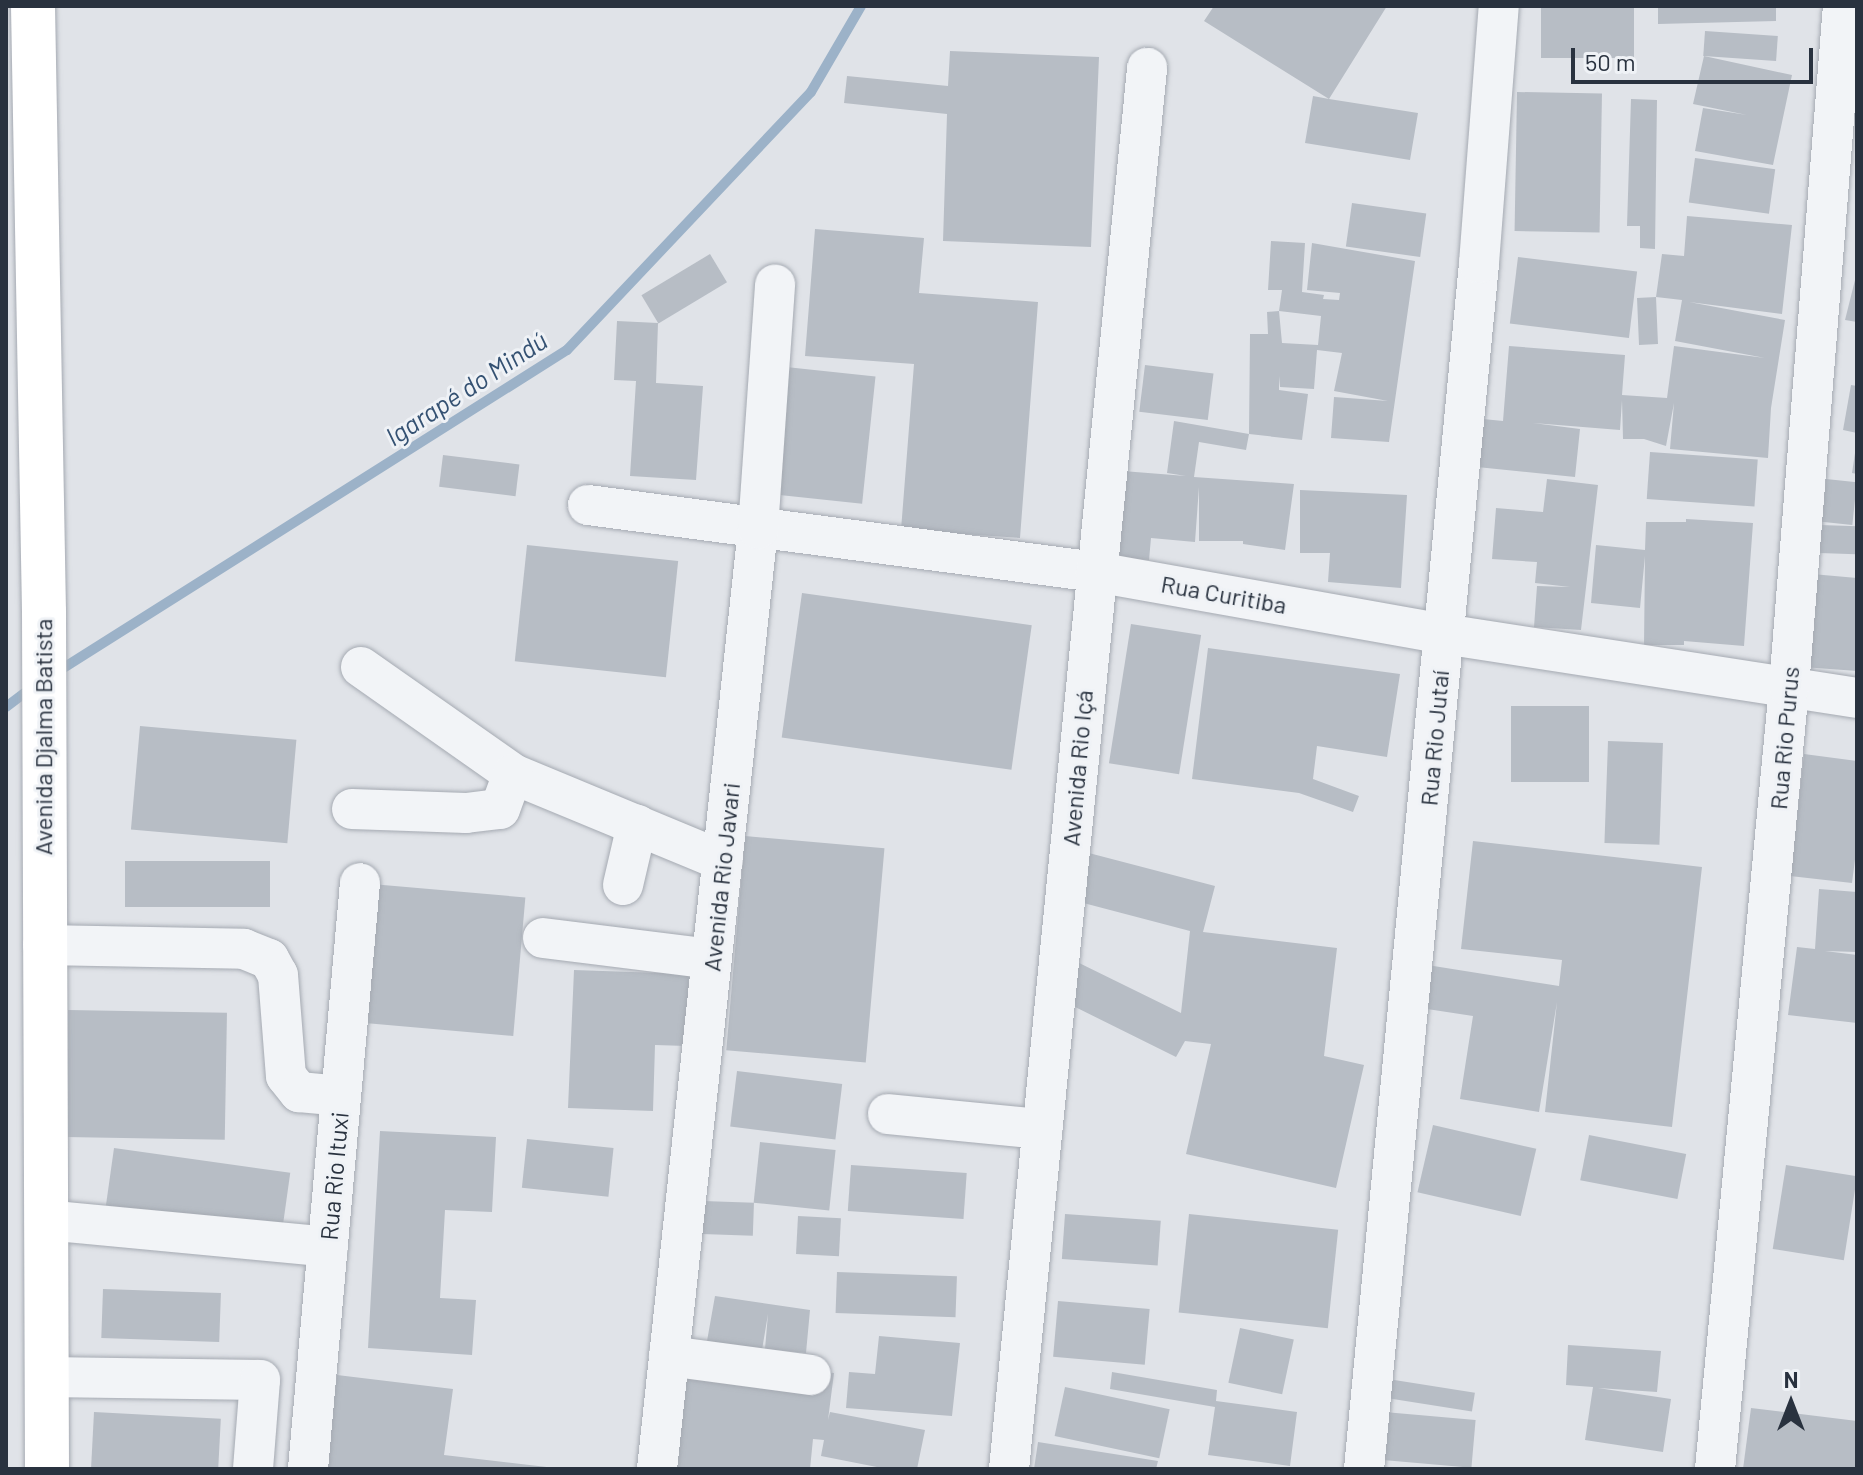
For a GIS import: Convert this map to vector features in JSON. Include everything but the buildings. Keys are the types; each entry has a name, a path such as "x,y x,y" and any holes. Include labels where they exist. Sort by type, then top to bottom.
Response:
{"main road":[{"name":"Avenida Djalma Batista","path":"33,6 44,612 42,826 47,1469"}],"street":[{"name":"Rua Rio Jutaí","path":"1364,1469 1444,634 1499,6"},
{"name":"Rua Rio Purus","path":"1715,1469 1789,687 1843,6"},
{"name":"Avenida Rio Içá","path":"1009,1469 1147,68"},
{"name":"Avenida Rio Javari","path":"657,1469 758,529 775,285"},
{"name":"Rua Curitiba","path":"588,505 1096,572 1444,634 1857,698"},
{"path":"361,667 513,774 723,861"},
{"path":"352,809 466,813 500,809 513,774"},
{"path":"623,885 637,825"},
{"name":"Rua Rio Ituxi","path":"308,1469 360,883"},
{"path":"543,938 712,959"},
{"path":"43,945 244,949 269,959 278,975 286,1076 299,1092 341,1096"},
{"path":"888,1114 1042,1129"},
{"path":"45,1220 328,1247"},
{"path":"669,1356 811,1375"},
{"path":"47,1377 260,1380 253,1469"}],"waterway":[{"name":"Igarapé do Mindú","path":"57,672 567,350 811,92 861,6"},
{"name":"Igarapé do Mindú","path":"6,707 33,687"}]}
